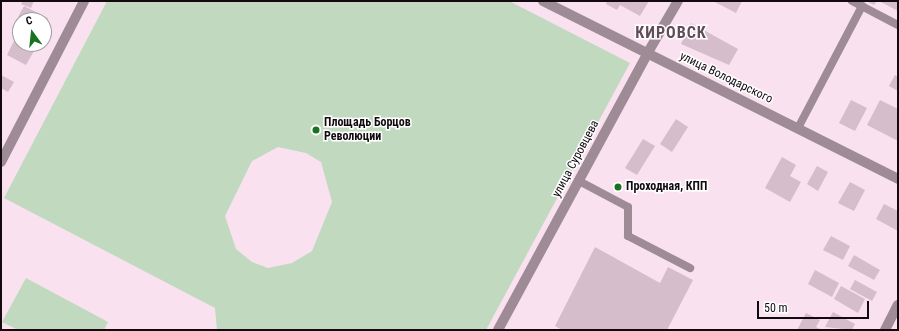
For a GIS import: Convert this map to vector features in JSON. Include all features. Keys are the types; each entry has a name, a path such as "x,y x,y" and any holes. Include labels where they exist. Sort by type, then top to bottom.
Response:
{"street":[{"path":"1,162 84,1"},
{"name":"улица Володарского","path":"543,1 898,179"},
{"name":"улица Суровцева","path":"498,330 647,54 678,1"},
{"path":"885,330 898,305"}],"lane":[{"path":"852,1 898,25"},
{"path":"798,128 862,6"},
{"path":"579,181 628,207 628,236 690,268"}],"green space":[{"name":"Площадь Борцов Революции","path":"107,1 509,1 630,63 486,330 217,330 215,308 4,198","holes":["278,147 306,153 321,162 332,202 312,251 292,263 268,268 252,262 236,249 225,216 252,161"]},
{"path":"26,278 108,322 104,330 18,330 2,322"}],"building":[{"path":"23,1 34,1 31,8 21,4"},
{"path":"607,1 649,1 640,16 620,5 617,10 606,4"},
{"path":"713,1 742,1 736,13"},
{"path":"866,1 877,1 874,5"},
{"path":"879,1 898,1 898,11"},
{"path":"24,6 36,12 21,12"},
{"path":"691,23 738,49 729,65 681,44"},
{"path":"12,45 12,52 33,52 26,65 7,55"},
{"path":"1,75 14,82 8,92 1,88"},
{"path":"895,75 898,77 898,91 889,86"},
{"path":"851,100 867,108 855,131 839,123"},
{"path":"880,100 898,109 898,141 867,125"},
{"path":"676,119 688,127 672,152 660,144"},
{"path":"643,139 655,146 637,175 625,168"},
{"path":"782,157 796,165 790,176 801,182 790,202 765,188"},
{"path":"817,166 828,172 818,191 807,184"},
{"name":"Проходная, КПП","path":"616,181 624,186 620,193 612,189"},
{"path":"850,182 865,190 854,211 838,203"},
{"path":"884,204 898,211 898,231 876,219"},
{"path":"831,236 850,246 843,260 823,250"},
{"path":"595,247 660,283 668,267 693,280 667,330 562,330 555,326"},
{"path":"854,255 880,270 874,280 848,266"},
{"path":"815,270 839,283 832,297 808,284"},
{"path":"855,280 877,292 872,301 850,289"},
{"path":"841,286 865,299 858,313 834,299"},
{"path":"833,312 855,324 852,330 825,327"},
{"path":"806,313 820,320 816,327 822,330 797,330"}],"place":[{"name":"Площадь Борцов Революции","path":"316,130"},
{"name":"Проходная, КПП","path":"618,187"}],"district":[{"name":"КИРОВСК","path":"671,33"}]}
